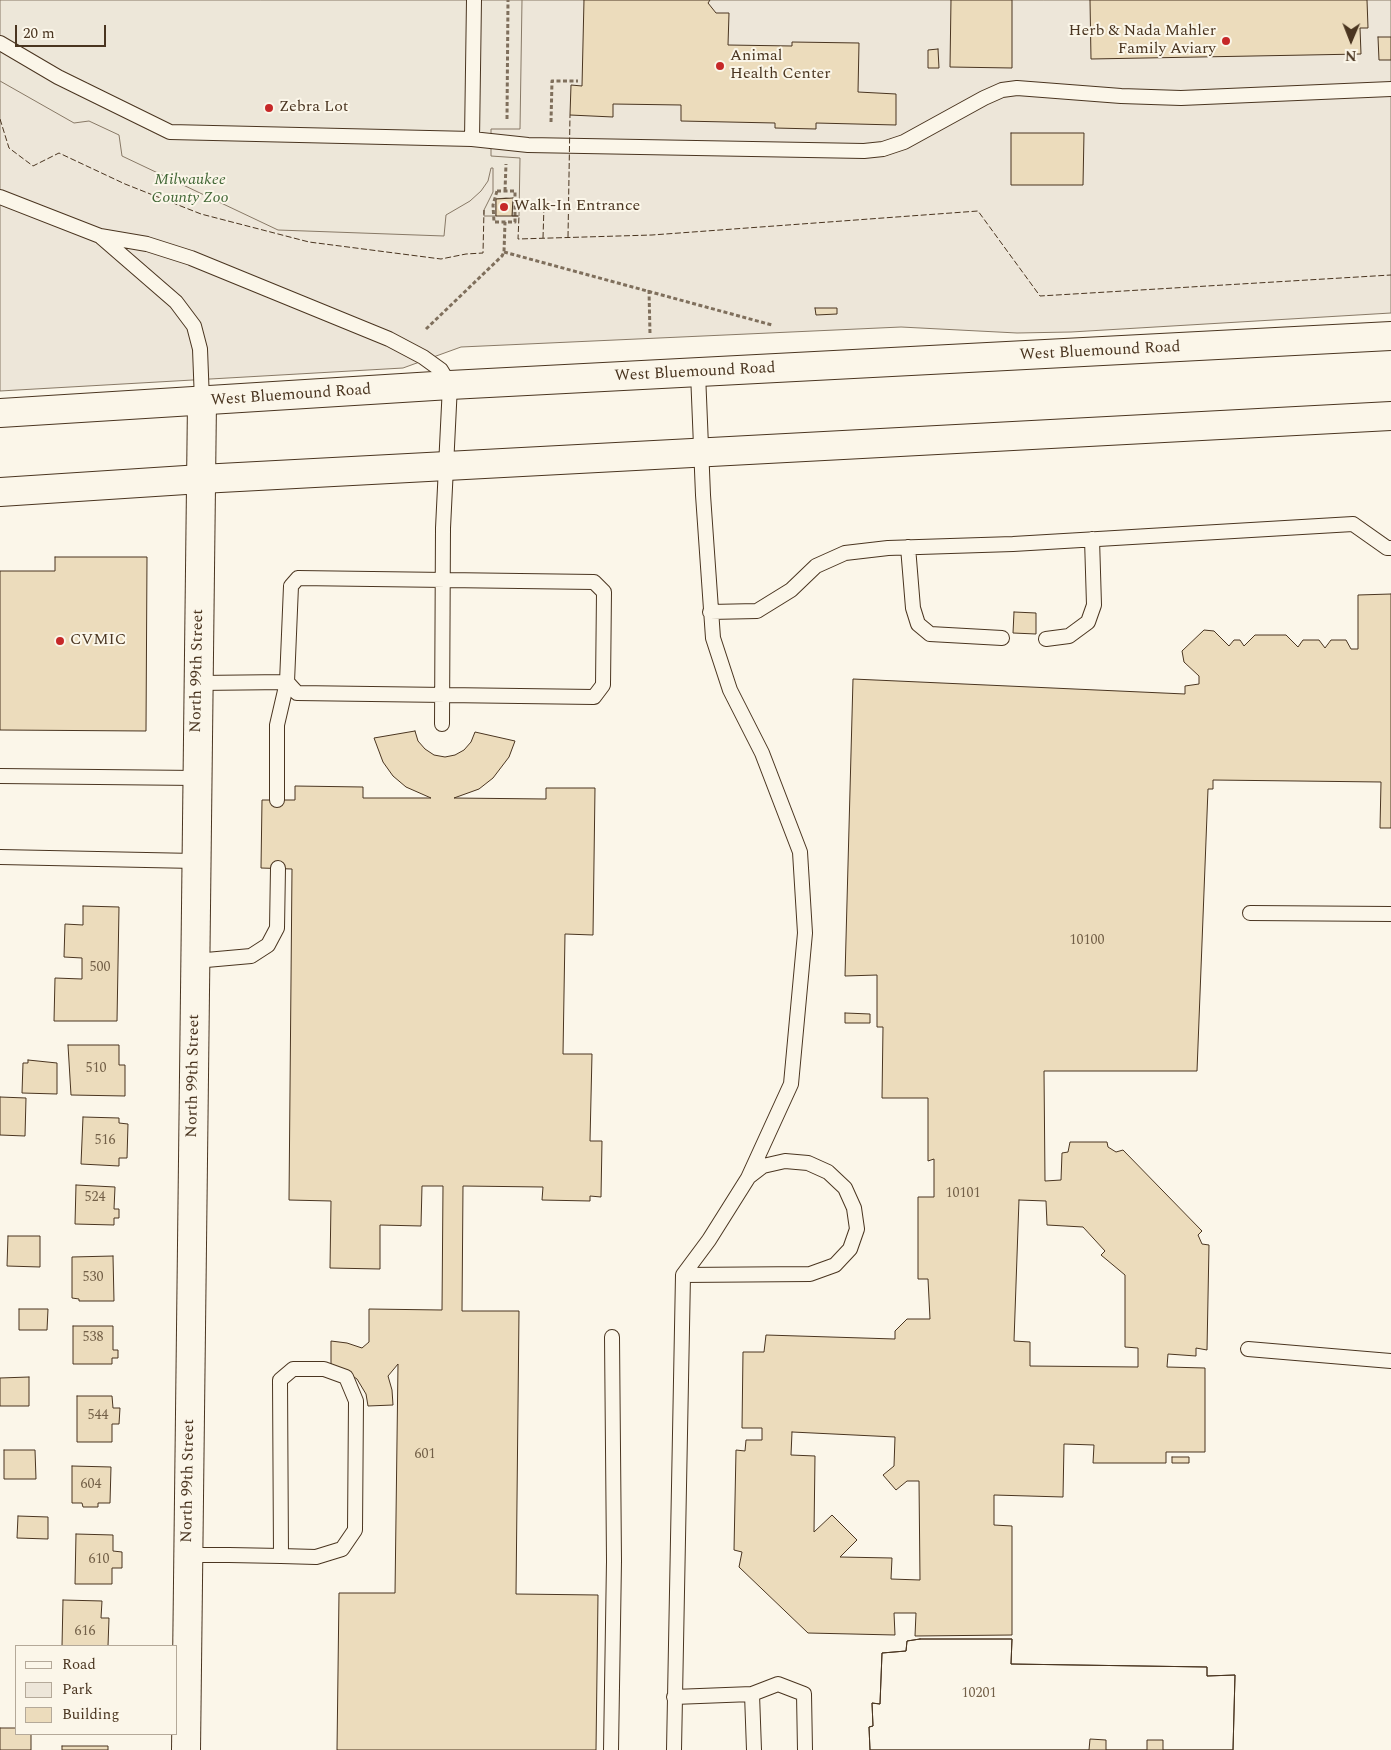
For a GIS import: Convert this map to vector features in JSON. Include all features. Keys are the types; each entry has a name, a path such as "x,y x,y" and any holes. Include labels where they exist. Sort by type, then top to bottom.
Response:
{"main road":[{"name":"West Bluemound Road","path":"0,414 450,385 1391,336"},
{"name":"North 99th Street","path":"186,1750 202,401"},
{"path":"0,492 201,479 1391,416"}],"lane":[{"path":"472,139 474,0"},
{"path":"0,43 76,86 170,132 472,139 551,146 864,151 883,149 904,142 984,98 1009,89 1025,88 1121,96 1181,98 1391,89"},
{"path":"0,197 100,236 170,250 376,334 436,366 450,385 443,579 442,724"},
{"path":"100,236 176,302 194,326 200,349 202,401"},
{"path":"674,1750 684,1274 710,1240 748,1178 792,1084 804,933 800,852 762,753 730,690 712,638 698,373"},
{"path":"710,612 757,611 791,590 816,566 845,553 908,547 1092,539 1353,524 1387,548 1391,548"},
{"path":"1046,639 1069,636 1088,622 1094,605 1092,539"},
{"path":"908,547 913,608 918,624 930,634 1002,638"},
{"path":"198,683 287,682 297,692 442,696 594,697 603,685 604,592 594,582 298,578 291,586 287,682 277,725 277,800"},
{"path":"0,776 197,778"},
{"path":"0,857 196,861"},
{"path":"195,961 251,956 268,945 277,928 278,868"},
{"path":"1250,914 1391,914"},
{"path":"684,1274 810,1274 835,1265 850,1249 857,1229 854,1208 845,1188 828,1172 808,1162 785,1161 763,1166 748,1178"},
{"path":"612,1337 614,1561 612,1750"},
{"path":"1248,1349 1391,1361"},
{"path":"188,1555 316,1557 342,1549 355,1530 356,1401 346,1377 324,1369 293,1369 280,1380 281,1556"},
{"path":"674,1697 752,1694 778,1684 804,1694 805,1750"},
{"path":"752,1694 754,1750"}],"path":[{"path":"507,120 508,0"},
{"path":"551,146 552,81 578,81"},
{"path":"505,191 506,158"},
{"path":"497,190 505,191 515,191 515,222 494,222 493,216 497,190"},
{"path":"426,329 489,270 504,252 505,222"},
{"path":"504,252 772,325"},
{"path":"649,290 650,334"}],"green space":[{"name":"Milwaukee County Zoo","path":"0,0 1391,0 1391,313 1071,332 1017,333 901,327 461,347 403,368 0,391"}],"shaded area":[{"name":"Zebra Lot","path":"0,0 522,0 520,129 491,129 491,156 520,158 519,216 512,216 513,199 506,198 496,199 496,216 484,216 484,210 493,192 493,168 491,168 488,181 481,191 470,201 446,215 444,236 278,230 122,156 119,135 89,121 74,123 0,81"}],"building":[{"name":"Animal Health Center","path":"584,0 710,0 708,3 716,13 729,13 728,45 792,46 792,42 859,43 858,92 896,94 896,125 816,123 816,129 775,128 775,123 681,121 681,105 613,104 613,117 570,115 571,85 582,86"},
{"path":"951,0 1012,0 1012,68 950,67"},
{"name":"Herb & Nada Mahler Family Aviary","path":"1090,0 1367,0 1368,28 1360,28 1361,54 1091,59"},
{"path":"1378,37 1391,37 1391,60 1379,60"},
{"path":"938,49 939,68 928,68 928,50"},
{"path":"1011,133 1084,133 1083,185 1011,185"},
{"name":"Walk-In Entrance","path":"513,198 512,216 496,216 496,199"},
{"path":"815,308 837,308 837,314 816,315"},
{"path":"55,557 147,557 146,731 0,730 0,571 55,571"},
{"path":"1391,594 1391,828 1380,828 1381,782 1213,780 1213,789 1208,789 1197,1071 1044,1071 1045,1181 1061,1180 1062,1153 1068,1152 1070,1142 1107,1142 1108,1147 1116,1152 1123,1150 1202,1231 1198,1235 1202,1244 1209,1245 1207,1350 1196,1348 1196,1356 1168,1354 1167,1367 1205,1368 1205,1452 1166,1452 1166,1463 1093,1463 1094,1445 1064,1444 1063,1497 994,1495 994,1525 1012,1526 1012,1635 915,1636 916,1613 894,1613 895,1635 808,1633 739,1567 742,1552 734,1550 736,1450 745,1451 746,1440 762,1440 762,1428 742,1428 743,1352 764,1352 766,1335 895,1339 895,1331 907,1319 930,1319 928,1279 918,1279 918,1197 934,1197 934,1159 928,1161 928,1098 882,1098 883,1027 877,1027 877,975 845,976 853,679 1185,694 1185,686 1199,684 1199,676 1184,662 1182,651 1204,630 1214,631 1229,646 1234,640 1240,640 1244,646 1255,635 1286,635 1298,647 1303,640 1319,640 1325,648 1331,640 1346,640 1351,649 1358,649 1358,595","holes":["1019,1200 1046,1201 1047,1225 1083,1227 1105,1251 1101,1255 1125,1275 1125,1347 1138,1348 1138,1367 1030,1366 1030,1342 1014,1341","792,1432 895,1437 894,1466 883,1475 896,1490 907,1481 919,1481 920,1580 891,1579 892,1558 840,1557 857,1540 832,1515 814,1532 815,1456 791,1455"]},
{"path":"1014,612 1036,613 1036,634 1013,633"},
{"path":"415,731 418,741 425,749 434,755 445,757 455,755 464,750 471,742 475,732 515,741 509,757 493,778 479,789 454,798 546,799 546,788 595,788 593,935 565,934 563,1054 592,1054 590,1141 602,1141 601,1197 590,1196 590,1201 542,1200 543,1187 463,1186 462,1311 519,1311 516,1594 598,1595 596,1750 337,1750 339,1593 395,1593 398,1364 388,1376 392,1390 393,1405 368,1406 366,1394 357,1379 348,1373 331,1369 331,1341 347,1343 362,1348 369,1342 369,1309 442,1310 443,1186 422,1186 421,1226 380,1225 380,1269 330,1268 331,1201 289,1200 292,869 261,868 262,800 295,800 295,786 363,787 363,798 431,798 406,787 393,776 383,762 374,738"},
{"path":"83,906 119,907 117,1021 54,1021 55,978 82,979 82,958 64,957 65,924 83,925"},
{"path":"845,1013 870,1014 870,1023 845,1023"},
{"path":"68,1045 119,1045 119,1065 125,1065 125,1096 71,1095"},
{"path":"28,1060 57,1063 57,1094 22,1093 23,1063 28,1063"},
{"path":"0,1097 26,1098 25,1136 0,1135"},
{"path":"83,1117 119,1118 119,1123 128,1124 127,1158 119,1158 119,1166 81,1164"},
{"path":"76,1185 115,1187 114,1209 119,1209 119,1218 114,1218 114,1225 75,1224"},
{"path":"8,1236 40,1236 40,1267 7,1266"},
{"path":"113,1256 114,1301 79,1301 79,1299 72,1298 72,1257"},
{"path":"19,1309 48,1309 47,1330 19,1330"},
{"path":"73,1326 113,1326 113,1350 118,1350 118,1358 112,1358 112,1364 73,1364"},
{"path":"29,1377 29,1406 0,1406 0,1378"},
{"path":"77,1396 112,1396 113,1408 120,1408 119,1424 112,1424 112,1442 77,1442"},
{"path":"4,1450 35,1450 36,1479 4,1479"},
{"path":"1172,1457 1189,1457 1189,1463 1172,1463"},
{"path":"72,1466 111,1467 110,1503 98,1503 98,1507 83,1507 82,1503 72,1503"},
{"path":"18,1516 48,1517 48,1539 17,1538"},
{"path":"76,1534 113,1535 113,1551 122,1552 122,1568 112,1568 112,1584 75,1584"},
{"path":"63,1600 102,1601 101,1618 109,1618 108,1645 62,1645"},
{"path":"920,1639 1012,1639 1011,1664 1207,1667 1207,1676 1235,1675 1233,1750 870,1750 869,1727 873,1726 872,1703 880,1704 882,1653 906,1651 907,1641"},
{"path":"920,1639 1012,1639 1011,1664 1207,1667 1207,1676 1235,1675 1233,1750 1163,1750 1163,1740 1147,1740 1147,1750 1106,1750 1106,1740 1090,1739 1089,1750 870,1750 869,1727 873,1726 872,1703 880,1704 882,1653 906,1651 907,1641"},
{"path":"0,1728 15,1728 15,1735 31,1735 31,1750 0,1750"},
{"path":"62,1746 108,1746 108,1750 62,1750"}],"fence":[{"path":"568,237 570,115"},
{"path":"0,119 9,148 33,166 59,153 125,184 201,214 309,242 441,259 483,253 484,210"},
{"path":"543,238 544,206 568,205"},
{"path":"512,216 519,216 518,239 652,235 978,211 1040,296 1391,275"}],"place":[{"name":"Herb & Nada Mahler Family Aviary","path":"1226,41"},
{"name":"Animal Health Center","path":"720,66"},
{"name":"Zebra Lot","path":"269,108"},
{"name":"Walk-In Entrance","path":"504,207"},
{"name":"CVMIC","path":"60,641"}]}
